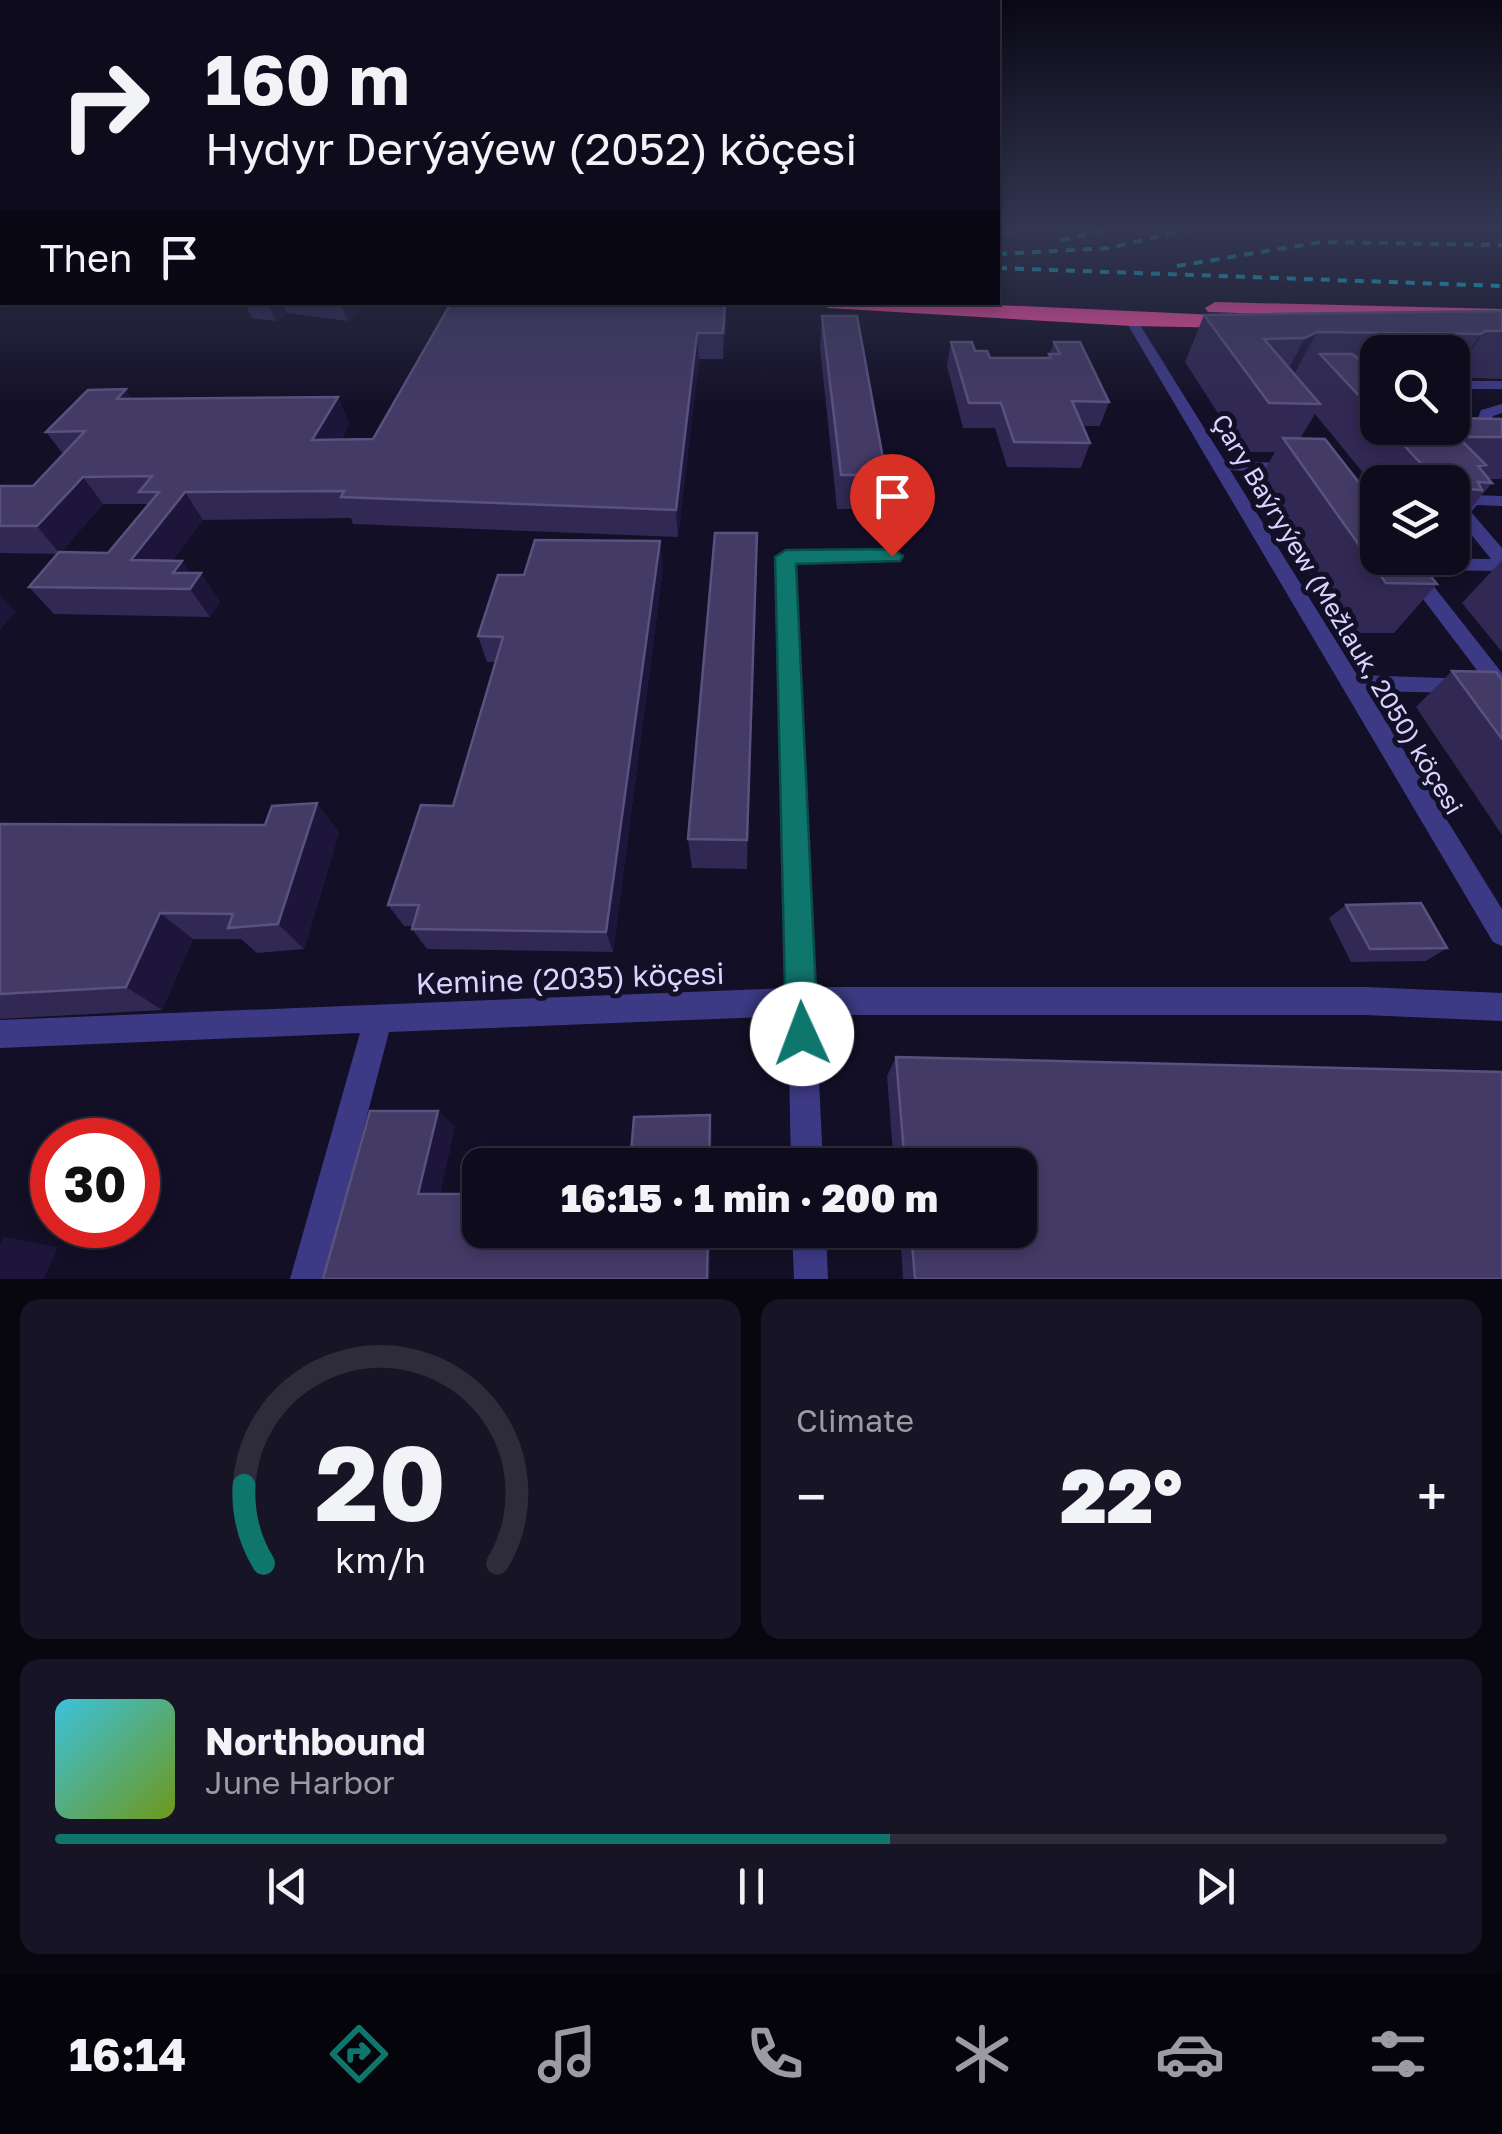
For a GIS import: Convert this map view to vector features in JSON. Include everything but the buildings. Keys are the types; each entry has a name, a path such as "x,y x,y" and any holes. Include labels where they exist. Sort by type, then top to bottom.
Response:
{"highway":[{"path":"1000,298 1502,315"},
{"path":"878,305 1130,320 1502,326"}],"street":[{"name":"Çary Baýryýew (Mežlauk, 2050) köçesi","path":"1130,320 1502,934"},
{"path":"1470,385 1502,385"},
{"path":"1470,433 1482,429 1486,414 1502,408"},
{"path":"1218,464 1312,470"},
{"path":"1502,501 1472,500 1462,512 1502,562"},
{"path":"806,1148 786,557 892,556"},
{"path":"1470,562 1502,562"},
{"path":"1415,575 1501,686"},
{"path":"1350,684 1501,686"},
{"name":"Kemine (2035) köçesi","path":"0,1034 801,1000 1346,1001 1502,1007"},
{"path":"307,1279 379,1018"},
{"path":"810,1248 811,1279"}],"route":[{"path":"802,1034 786,557 892,556"}]}
